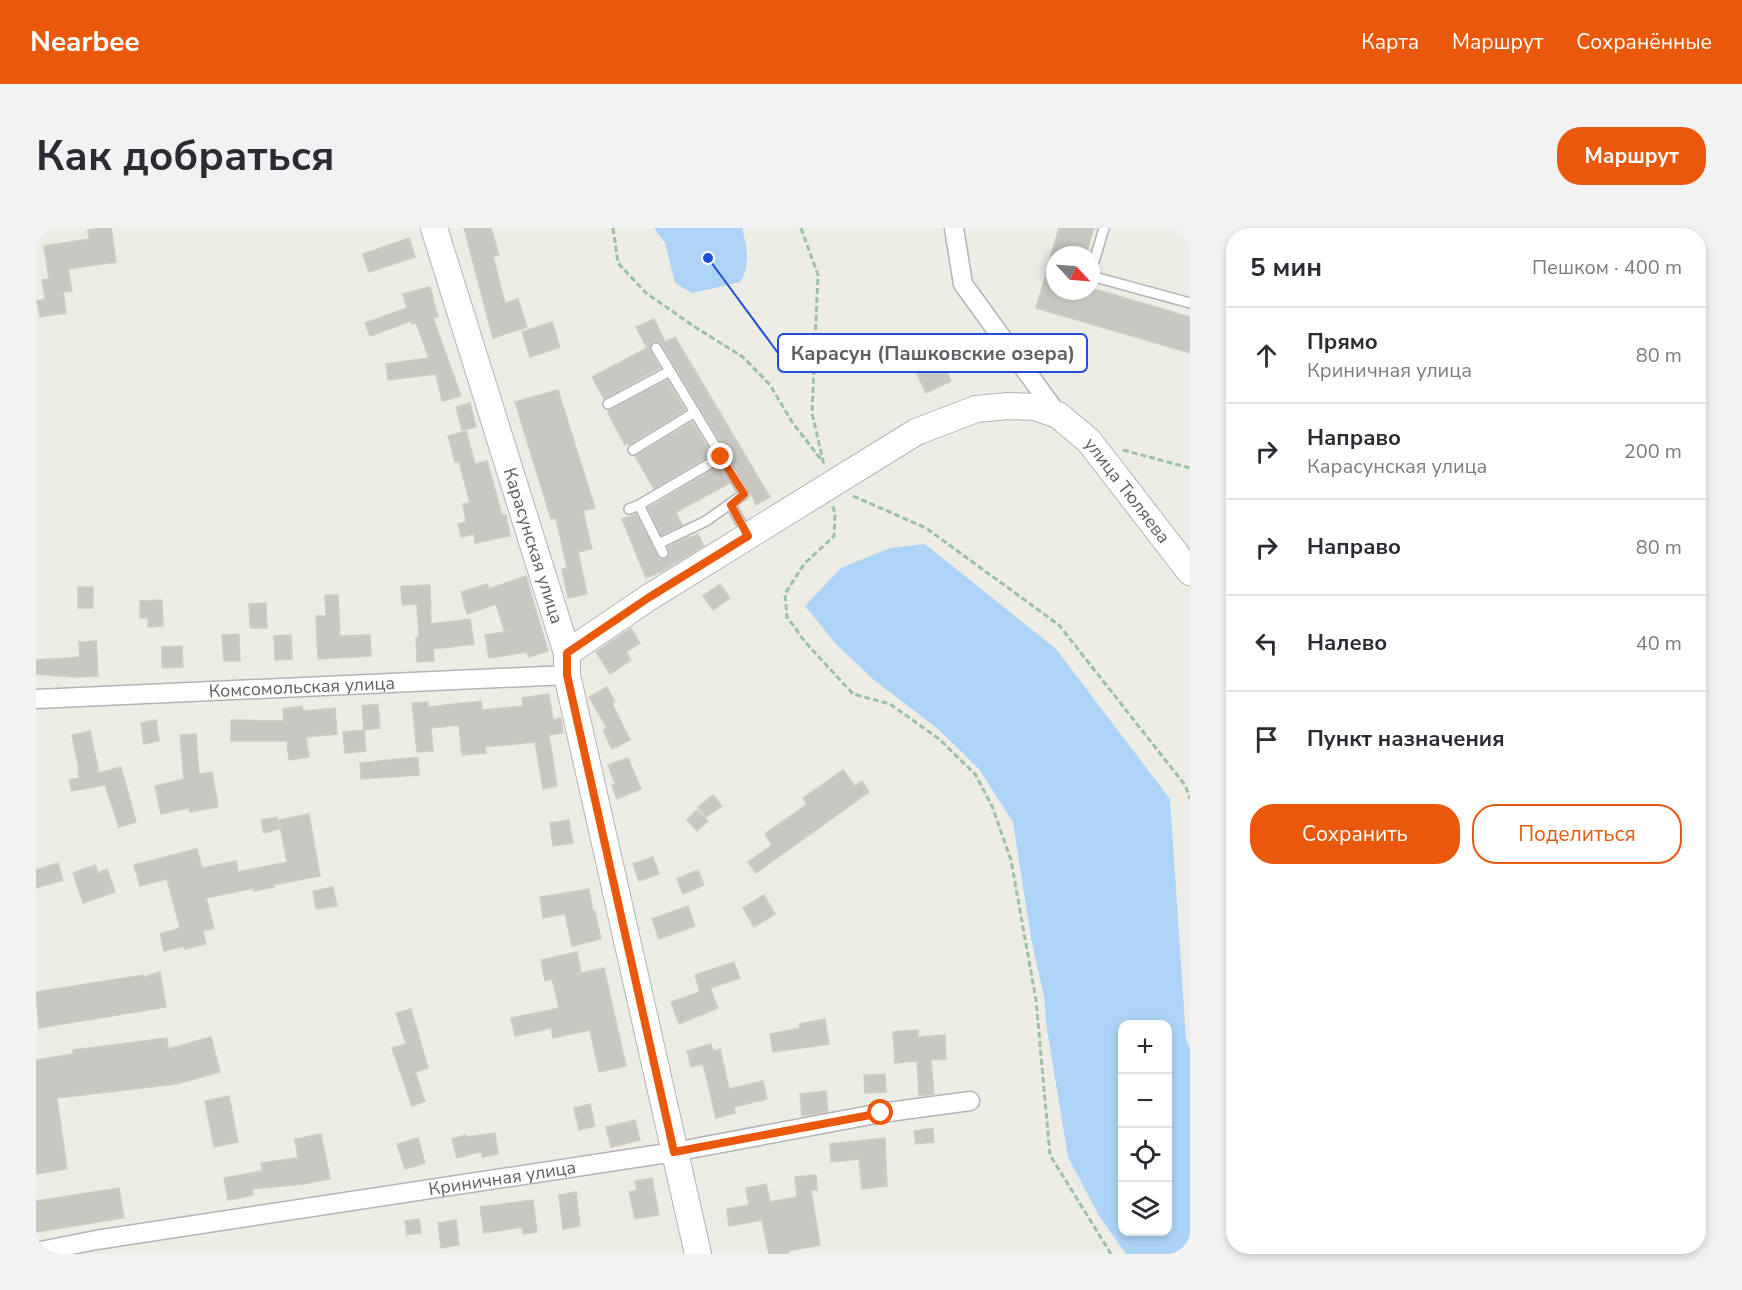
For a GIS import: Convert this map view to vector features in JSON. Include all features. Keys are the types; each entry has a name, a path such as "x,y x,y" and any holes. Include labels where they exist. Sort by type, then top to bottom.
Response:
{"street":[{"name":"Карасунская улица","path":"434,228 567,664 698,1254"},
{"path":"954,228 963,284 1058,415"},
{"path":"567,664 648,598 748,536 826,475 916,432 976,409 1035,406 1058,415"},
{"name":"улица Тюляева","path":"1058,415 1089,441 1174,544 1190,572"},
{"name":"Комсомольская улица","path":"36,699 567,664"},
{"name":"Криничная улица","path":"36,1252 96,1240 674,1152 881,1113 970,1101"}],"lane":[{"path":"1099,246 1104,228"},
{"path":"1100,278 1190,303"},
{"path":"639,505 661,549 731,505 744,494 656,348"},
{"path":"608,404 670,371"},
{"path":"633,450 695,412"},
{"path":"629,509 721,457"},
{"path":"731,505 748,536"}],"path":[{"path":"613,228 618,263 646,293 694,327 743,357 770,385 826,475 926,528 1059,625 1185,785 1190,799"},
{"path":"801,228 818,275 812,413 835,515 834,536 804,564 785,594 787,617 807,643 854,694 890,704 939,739 975,774 992,807 1011,860 1036,1000 1050,1155 1111,1254"},
{"path":"1123,450 1190,468"}],"water":[{"path":"654,228 742,228 747,262 740,282 692,293 675,283 665,243"},
{"path":"925,544 1056,649 1170,799 1186,1039 1190,1048 1190,1254 1126,1254 1099,1216 1068,1157 1047,1029 1044,996 1031,938 1013,822 979,769 938,729 874,680 836,644 805,606 841,568 890,548"}],"building":[{"path":"111,228 116,262 68,269 72,291 63,292 66,313 40,317 37,301 45,299 42,280 49,279 44,246 89,239 88,230"},
{"path":"464,228 491,228 499,255 493,256 505,303 518,299 527,327 493,338"},
{"path":"1059,228 1094,228 1089,246 1054,246"},
{"path":"409,238 415,257 369,272 363,254"},
{"path":"1046,273 1046,300 1100,300 1100,291 1190,317 1190,353 1036,308"},
{"path":"430,287 438,317 433,318 461,396 442,401 436,374 388,380 386,364 429,358 416,323 412,324 411,321 370,336 365,323 407,308 403,294"},
{"path":"654,319 665,342 675,337 770,497 756,505 750,491 660,342 652,343 649,349 660,368 604,399 592,377 647,348 636,327"},
{"path":"552,322 560,347 530,357 522,332"},
{"path":"942,360 951,381 926,393 916,372"},
{"path":"667,380 685,410 629,445 628,443 625,445 608,413 609,410"},
{"path":"558,390 595,508 583,511 592,549 578,552 587,594 568,598 562,569 567,568 556,518 551,519 515,402"},
{"path":"470,403 476,427 462,430 456,407"},
{"path":"692,422 712,454 654,489 635,456"},
{"path":"466,431 475,464 487,461 502,515 506,515 510,536 475,543 474,534 461,537 458,524 466,522 463,504 470,503 459,461 455,462 448,436"},
{"path":"719,466 730,483 676,512 682,525 661,535 648,508"},
{"path":"636,514 660,559 669,556 668,547 698,534 704,546 646,578 622,519"},
{"path":"526,576 548,651 529,657 527,652 489,658 485,635 505,632 496,604 467,614 461,592 487,584 489,589"},
{"path":"720,584 730,598 713,610 703,596"},
{"path":"430,585 431,624 470,619 474,644 433,649 434,661 417,662 416,637 419,637 417,604 402,605 401,586"},
{"path":"78,587 93,587 93,608 78,608"},
{"path":"325,595 338,595 340,636 370,635 371,656 318,659 316,616 326,616"},
{"path":"162,600 163,626 148,627 148,618 140,618 140,601"},
{"path":"266,603 267,628 250,628 249,604"},
{"path":"631,628 640,643 626,652 631,660 610,674 596,652"},
{"path":"239,634 240,661 224,661 222,635"},
{"path":"291,635 292,659 275,660 274,636"},
{"path":"96,641 98,676 36,674 36,660 80,657 79,642"},
{"path":"182,646 183,667 162,668 162,647"},
{"path":"607,687 630,740 612,749 603,730 607,728 589,697"},
{"path":"549,694 553,720 561,718 563,733 549,735 557,786 543,789 535,742 485,747 486,753 462,755 459,725 431,728 433,751 417,752 412,703 428,702 428,707 481,701 482,710 523,706 522,698"},
{"path":"378,704 380,728 364,730 362,706"},
{"path":"302,706 303,711 335,708 337,734 306,737 309,757 289,760 287,741 231,741 231,720 284,721 283,709"},
{"path":"156,720 159,741 144,744 141,723"},
{"path":"364,730 366,751 345,753 343,732"},
{"path":"90,731 99,773 121,767 136,822 119,827 105,785 72,791 69,780 79,778 79,770 72,735"},
{"path":"196,734 199,774 212,772 218,807 190,812 189,808 161,814 155,786 184,779 180,735"},
{"path":"418,757 419,775 361,779 360,763"},
{"path":"628,758 641,789 617,799 612,785 615,784 608,765"},
{"path":"843,770 855,786 862,781 869,792 756,873 748,862 772,845 765,834 807,804 803,798"},
{"path":"713,795 722,806 706,817 698,807"},
{"path":"697,810 708,821 697,831 687,820"},
{"path":"309,814 320,876 254,891 254,888 206,898 214,928 203,931 206,944 164,951 160,934 180,928 167,879 140,886 134,865 197,849 202,868 236,861 238,872 287,862 279,820"},
{"path":"277,817 280,829 264,833 261,820"},
{"path":"569,820 573,843 553,846 550,823"},
{"path":"653,857 659,874 639,881 633,864"},
{"path":"58,863 63,880 36,888 36,870"},
{"path":"95,865 98,873 107,869 115,892 83,903 73,873"},
{"path":"698,870 704,885 683,894 677,879"},
{"path":"333,887 337,906 316,909 313,891"},
{"path":"589,889 601,939 572,946 565,914 543,918 540,897"},
{"path":"764,895 775,914 754,927 743,908"},
{"path":"688,906 695,926 659,939 652,919"},
{"path":"577,952 581,973 604,968 626,1066 599,1072 590,1030 553,1038 551,1028 515,1036 511,1018 559,1008 552,979 545,981 541,960"},
{"path":"734,962 740,978 710,988 718,1008 679,1024 671,1002 700,992 695,975"},
{"path":"160,972 166,1007 39,1028 36,992 143,975 144,977"},
{"path":"411,1009 428,1068 415,1072 425,1101 412,1106 392,1048 406,1044 396,1013"},
{"path":"825,1019 829,1044 773,1052 770,1034 800,1028 799,1024"},
{"path":"918,1030 918,1037 945,1035 946,1059 931,1060 934,1094 919,1096 917,1061 895,1063 893,1032"},
{"path":"211,1037 220,1072 176,1084 57,1098 67,1169 36,1174 36,1060 73,1054 73,1050 167,1038 168,1049"},
{"path":"711,1044 713,1051 720,1049 729,1089 763,1081 767,1099 734,1107 735,1113 716,1118 703,1064 691,1067 687,1051"},
{"path":"885,1074 886,1092 865,1093 864,1075"},
{"path":"826,1091 828,1112 802,1116 800,1094"},
{"path":"229,1096 238,1142 214,1147 205,1101"},
{"path":"590,1104 595,1126 579,1130 574,1108"},
{"path":"635,1120 640,1140 611,1147 606,1127"},
{"path":"933,1128 934,1142 916,1144 914,1131"},
{"path":"495,1133 498,1154 482,1157 482,1151 457,1158 452,1139 466,1135 466,1137"},
{"path":"321,1134 330,1179 252,1189 253,1195 228,1200 224,1178 262,1171 261,1163 298,1158 295,1139"},
{"path":"418,1138 425,1163 405,1169 397,1144"},
{"path":"885,1138 887,1186 862,1189 859,1159 831,1162 830,1144"},
{"path":"816,1175 817,1190 811,1190 820,1245 788,1251 789,1254 769,1254 762,1220 729,1226 727,1209 749,1205 746,1188 766,1184 770,1202 797,1197 795,1177"},
{"path":"652,1178 659,1215 635,1219 629,1192 637,1190 635,1181"},
{"path":"119,1188 124,1218 36,1232 36,1201"},
{"path":"576,1192 580,1226 563,1229 559,1195"},
{"path":"533,1200 537,1232 523,1234 522,1227 484,1233 480,1207"},
{"path":"419,1219 421,1233 407,1235 405,1221"},
{"path":"456,1220 459,1245 441,1248 438,1223"}],"place":[{"name":"Карасун (Пашковские озера)","path":"708,258"}],"route":[{"path":"721,457 744,494 731,505 748,536 648,598 567,653 567,675 674,1152 881,1113"}]}
